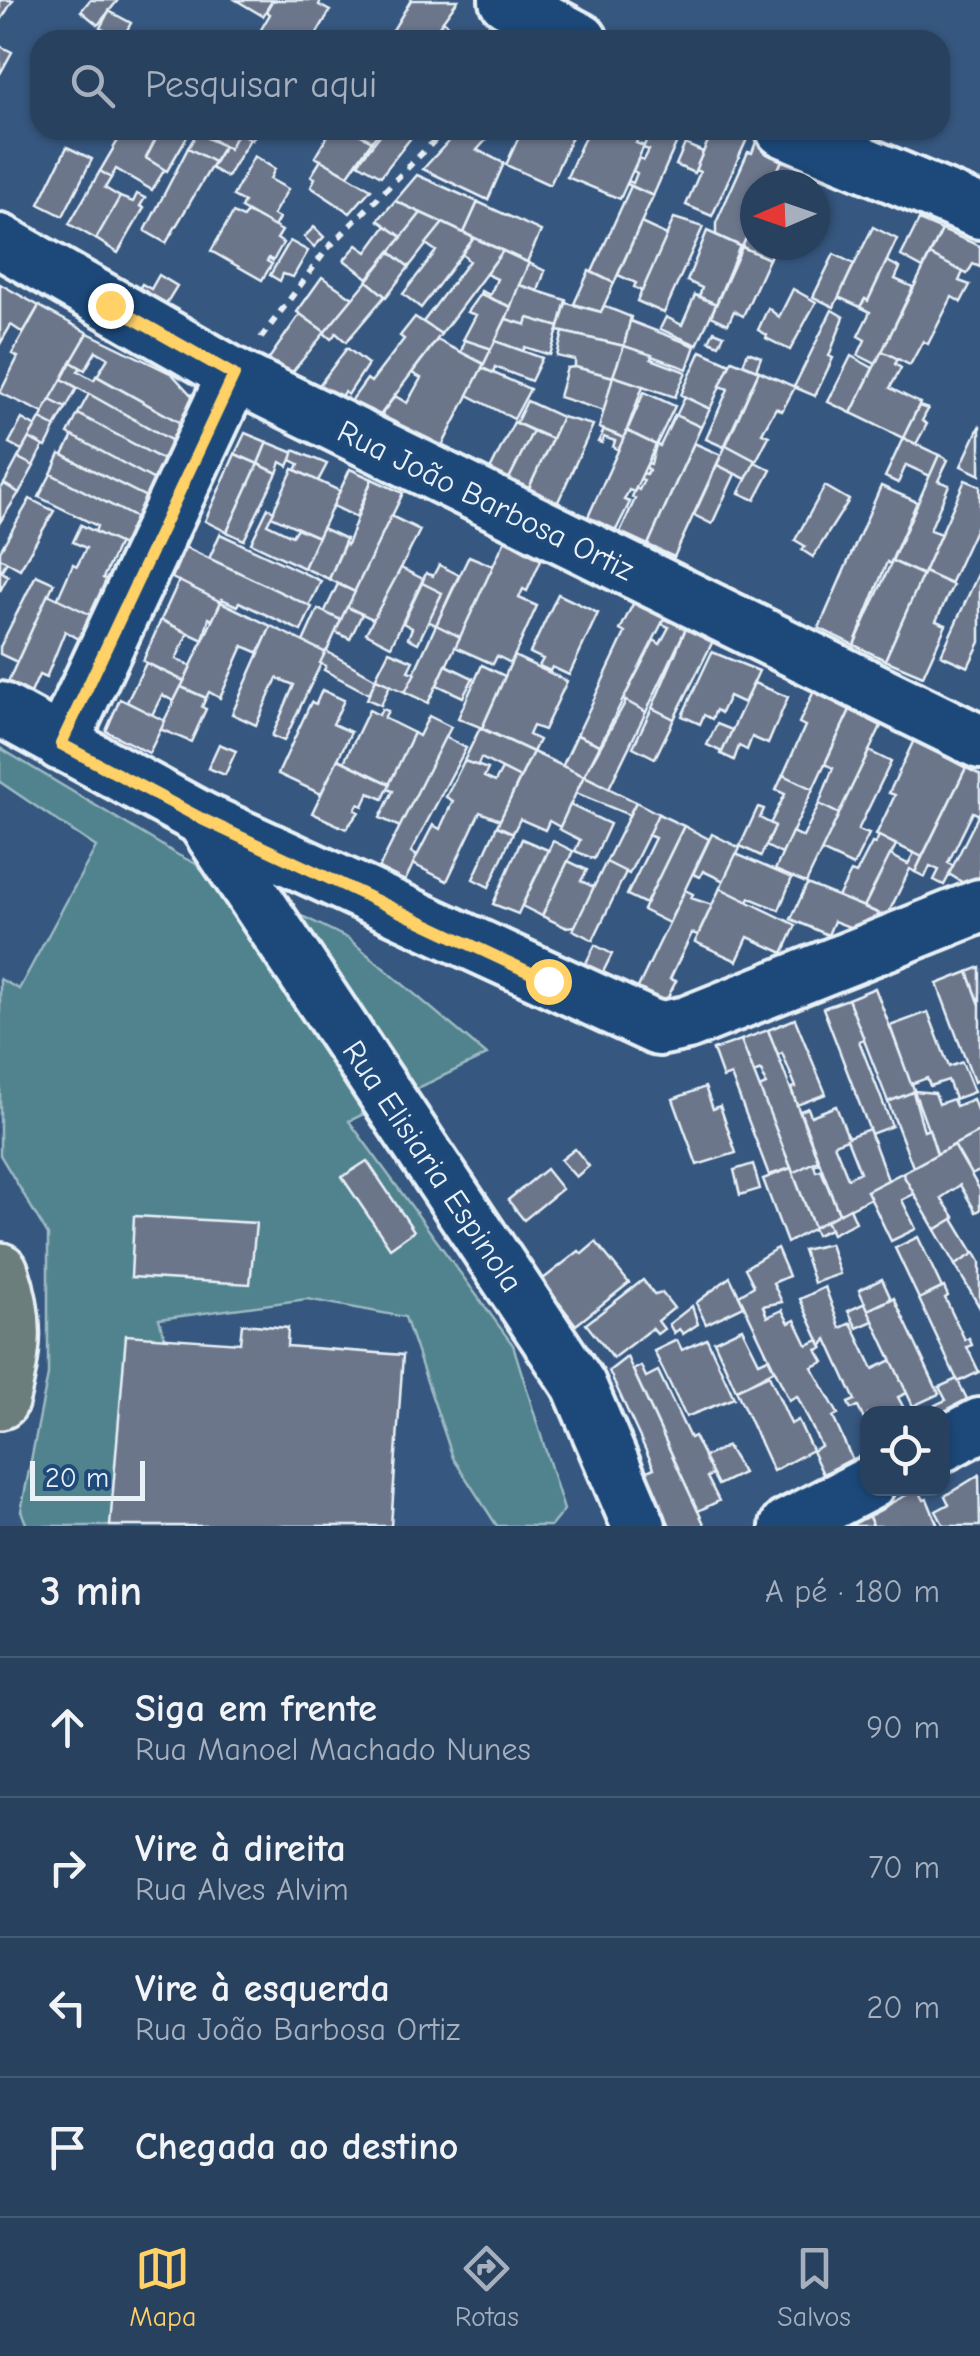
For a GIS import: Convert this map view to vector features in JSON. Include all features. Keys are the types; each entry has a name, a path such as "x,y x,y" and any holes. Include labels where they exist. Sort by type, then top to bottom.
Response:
{"main road":[{"path":"0,1272 8,1294 12,1352 0,1401"}],"street":[{"path":"506,0 563,30"},
{"path":"807,140 980,212"},
{"name":"Rua João Barbosa Ortiz","path":"0,241 234,375 980,742"},
{"path":"61,744 234,375"},
{"path":"0,709 202,819 658,1029 687,1023 980,906"},
{"name":"Rua Elisiaria Espinola","path":"202,819 578,1385 639,1526"},
{"path":"950,1441 980,1426"},
{"path":"787,1526 860,1488"}],"path":[{"path":"234,375 327,249 434,140"}],"green space":[{"path":"0,748 178,855 349,939 487,1055 349,1121 513,1345 564,1510 551,1526 497,1526 453,1458 405,1317 307,1299 159,1319 196,1433 192,1526 27,1526 21,1511 48,1375 48,1235 0,1155 0,979 19,989 96,847 0,782"}],"building":[{"path":"0,0 13,0 0,22"},
{"path":"90,0 118,0 98,25 81,11"},
{"path":"236,0 273,0 263,16"},
{"path":"321,0 319,5 330,11 319,30 261,30 272,1"},
{"path":"411,0 458,0 436,30 393,30"},
{"path":"109,11 131,23 127,30 100,28"},
{"path":"443,21 455,30 436,30"},
{"path":"0,46 12,52 0,74"},
{"path":"118,140 155,140 146,158 165,169 152,190 116,169 111,178 100,171"},
{"path":"155,140 185,140 167,171 146,158"},
{"path":"193,140 212,140 224,146 214,162 188,148"},
{"path":"214,140 234,140 229,149"},
{"path":"234,140 249,140 227,177 211,168 224,146 229,149"},
{"path":"325,140 372,141 348,175 315,157"},
{"path":"376,140 409,140 381,176 358,163"},
{"path":"450,140 486,140 477,150 504,163 488,200 423,169"},
{"path":"517,140 570,140 550,185 506,165"},
{"path":"584,140 637,140 636,143 644,146 620,199 567,177"},
{"path":"647,140 678,140 653,196 627,184 633,183 639,158 644,160 649,150 643,148"},
{"path":"708,140 747,140 712,216 686,205 700,172 695,170"},
{"path":"756,142 785,154 778,170 740,170 740,246 716,235 716,223 748,152 752,153"},
{"path":"685,144 703,152 694,173 676,165"},
{"path":"67,147 92,159 63,216 39,204"},
{"path":"188,148 214,162 166,243 145,231"},
{"path":"785,154 821,170 778,170"},
{"path":"254,156 275,169 270,179 288,189 273,215 279,218 274,227 241,208 244,202 233,196"},
{"path":"321,160 371,189 350,213 311,187 315,178 311,176"},
{"path":"100,171 111,178 105,188 120,197 96,239 69,224"},
{"path":"417,175 478,202 464,233 395,201"},
{"path":"631,186 653,196 614,283 592,272"},
{"path":"137,194 145,198 140,206 144,208 118,253 96,239 120,197 133,202"},
{"path":"395,201 421,213 402,237 378,220"},
{"path":"478,202 541,231 527,262 464,233"},
{"path":"247,212 282,231 277,239 283,243 273,261 267,261 272,264 262,280 211,251 233,213 243,218"},
{"path":"421,213 443,223 409,267 390,252"},
{"path":"674,218 703,227 664,313 637,301"},
{"path":"919,220 942,230 923,268 901,256"},
{"path":"443,223 474,238 421,308 403,294 436,251 426,244"},
{"path":"641,223 667,235 642,291 634,287 636,283 618,275"},
{"path":"386,226 402,237 368,278 344,260 357,245 367,252"},
{"path":"314,227 324,237 314,247 304,237"},
{"path":"873,227 897,239 868,301 865,299 860,307 838,297"},
{"path":"942,230 980,246 980,267 973,264 967,274 930,255"},
{"path":"707,231 740,246 716,304 699,297 702,288 687,281"},
{"path":"474,238 503,251 441,334 423,322 469,261 462,254"},
{"path":"290,241 308,251 293,277 283,274 280,281 270,275"},
{"path":"503,251 529,263 511,307 480,294 481,291 490,295 497,279 486,274"},
{"path":"740,251 740,260 769,260 743,316 734,311 728,324 711,316"},
{"path":"390,252 409,267 386,297 367,281"},
{"path":"834,254 854,264 834,307 813,297"},
{"path":"930,255 963,272 959,281 970,285 961,302 952,297 928,344 923,341 910,365 882,351"},
{"path":"887,261 900,268 895,279 913,287 876,364 858,355 865,340 858,336 870,312 860,307 865,299 868,301"},
{"path":"529,263 545,271 538,291 519,285"},
{"path":"589,271 614,283 601,312 574,304"},
{"path":"159,275 177,286 164,307 137,292 142,284 151,289"},
{"path":"322,277 353,298 325,332 297,312"},
{"path":"367,281 385,296 346,342 336,333 331,339 324,333"},
{"path":"0,284 39,306 23,333 11,325 0,344"},
{"path":"519,285 566,300 559,327 528,318 526,325 506,319"},
{"path":"793,289 816,302 790,350 758,330 768,308 779,317"},
{"path":"480,294 511,307 492,349 463,340 476,315 467,312"},
{"path":"695,295 716,304 697,345 660,329 666,317 682,325"},
{"path":"566,303 601,312 604,306 631,317 624,346 558,331"},
{"path":"39,306 88,333 43,413 0,393 18,357 12,354"},
{"path":"832,310 844,317 829,356 833,358 815,396 794,387"},
{"path":"300,314 325,332 290,375 266,363"},
{"path":"415,317 441,334 375,422 346,408 404,339 400,336"},
{"path":"528,318 559,327 550,355 495,341 506,319 526,325"},
{"path":"630,321 695,346 687,369 624,346"},
{"path":"714,331 724,335 719,345 709,341"},
{"path":"563,332 624,346 613,377 575,367 575,360 557,356"},
{"path":"88,333 172,374 193,397 184,425 97,376 108,358 96,351 85,370 71,362"},
{"path":"437,340 484,364 439,452 400,434 403,428 398,425 396,428 378,419 395,396 407,403 421,378 412,373"},
{"path":"465,340 492,349 484,364 461,352"},
{"path":"495,341 542,358 531,381 495,367 493,373 482,368"},
{"path":"624,346 686,372 675,397 613,376"},
{"path":"347,348 368,364 348,395 344,392 336,403 314,392"},
{"path":"701,351 730,364 710,409 681,395"},
{"path":"882,351 898,359 895,364 901,368 890,388 920,403 903,438 851,413"},
{"path":"748,352 761,357 756,370 743,364"},
{"path":"851,356 873,368 851,413 828,402"},
{"path":"732,360 759,371 724,447 706,439 728,389 720,386"},
{"path":"71,362 94,380 96,376 184,425 176,443 62,379"},
{"path":"482,368 530,389 514,419 468,395"},
{"path":"567,368 613,377 604,411 559,397"},
{"path":"759,371 795,387 782,411 776,408 762,433 769,436 756,461 726,445"},
{"path":"613,376 643,386 624,438 599,428"},
{"path":"62,379 77,388 66,408 50,400"},
{"path":"644,392 675,406 656,445 627,431"},
{"path":"89,394 176,443 167,462 78,414"},
{"path":"685,397 710,409 701,427 676,416"},
{"path":"50,400 66,408 55,427 40,419"},
{"path":"527,401 562,417 552,439 516,423"},
{"path":"919,406 928,409 922,421 927,424 916,444 903,438"},
{"path":"78,414 167,462 158,482 68,434"},
{"path":"675,415 701,427 648,545 620,532 635,499 634,492 644,480 640,479 649,470 646,467 651,464 656,445 660,446"},
{"path":"562,417 593,425 557,504 528,490"},
{"path":"22,419 36,427 22,450 9,443"},
{"path":"40,419 56,427 46,447 29,438"},
{"path":"514,422 533,431 508,481 489,472"},
{"path":"980,425 980,475 961,466"},
{"path":"604,430 624,438 619,450 613,447 615,441 604,437 602,443 598,442"},
{"path":"533,431 552,439 528,490 508,481"},
{"path":"627,431 656,445 634,492 629,490 624,500 630,502 616,530 588,517"},
{"path":"245,433 267,442 258,464 235,454"},
{"path":"73,436 158,482 150,499 63,455"},
{"path":"29,438 43,446 33,466 18,458"},
{"path":"903,438 939,455 930,476 906,465 898,483 885,477"},
{"path":"267,442 294,453 288,466 281,462 277,473 258,464"},
{"path":"694,443 721,455 674,557 648,545"},
{"path":"726,445 756,461 746,479 717,465"},
{"path":"294,450 327,464 318,481 296,470 299,464 291,460"},
{"path":"60,454 150,499 140,520 51,474"},
{"path":"235,454 258,464 227,532 205,521"},
{"path":"939,455 948,460 938,481 949,485 930,530 941,534 923,575 892,561"},
{"path":"18,458 34,466 19,493 4,484"},
{"path":"755,462 771,470 755,500 739,493"},
{"path":"258,464 277,473 244,540 227,532"},
{"path":"717,465 735,474 712,524 694,515"},
{"path":"293,469 340,491 318,537 271,516"},
{"path":"350,469 372,479 356,517 333,506"},
{"path":"51,474 140,520 127,548 95,532 97,526 39,497"},
{"path":"372,479 403,493 355,592 329,579 347,545"},
{"path":"965,480 980,486 980,519 950,584 924,572"},
{"path":"4,484 19,493 0,522 0,490"},
{"path":"825,486 849,500 813,557 795,540"},
{"path":"881,486 917,502 890,564 887,562 854,645 819,628"},
{"path":"30,499 54,511 20,569 0,558 0,551"},
{"path":"268,508 274,511 267,524 292,536 297,528 318,537 304,568 251,543"},
{"path":"391,516 420,530 375,620 347,607"},
{"path":"81,525 119,543 103,578 112,582 95,617 57,600 73,564 77,566 86,548 73,542"},
{"path":"322,528 346,539 329,579 304,568"},
{"path":"220,534 321,581 309,606 209,559"},
{"path":"505,540 541,560 527,591 523,589 519,598 537,606 511,663 497,656 493,664 455,647"},
{"path":"185,547 312,607 301,631 239,602 237,606 222,599 221,602 172,578"},
{"path":"469,556 493,566 460,637 436,625"},
{"path":"0,558 7,562 1,571 8,576 0,591"},
{"path":"892,561 923,575 885,660 854,645"},
{"path":"439,565 459,575 436,625 428,621 442,593 422,583 426,573 433,576"},
{"path":"401,568 423,579 391,646 366,633"},
{"path":"980,570 980,642 968,667 941,655"},
{"path":"924,572 953,585 936,621 946,625 923,676 885,660"},
{"path":"36,575 54,583 17,662 0,654 0,647"},
{"path":"179,581 221,602 213,620 209,618 203,640 161,620"},
{"path":"422,583 442,593 418,643 408,638 412,628 403,623"},
{"path":"338,584 355,592 341,620 324,613"},
{"path":"48,594 95,617 84,642 65,631 46,678 39,675 31,693 8,682"},
{"path":"558,594 598,613 569,675 539,666 543,659 530,653"},
{"path":"221,602 271,626 259,653 243,646 220,698 209,692 206,698 181,687"},
{"path":"634,602 665,617 600,745 577,735 625,633 620,630"},
{"path":"347,607 362,614 350,639 335,632"},
{"path":"318,609 341,620 326,653 303,642"},
{"path":"665,617 686,628 646,712 623,700 654,640 660,644 669,627 662,624"},
{"path":"161,620 188,633 176,659 191,666 184,681 143,661"},
{"path":"436,625 460,637 428,703 405,692"},
{"path":"271,626 326,653 284,741 272,736 294,685 277,678 256,725 232,714"},
{"path":"686,628 713,641 674,719 652,708"},
{"path":"326,651 376,679 369,694 324,670 326,666 320,663"},
{"path":"389,651 413,661 408,671 415,673 405,692 375,679"},
{"path":"712,652 759,671 744,703 729,696 721,713 716,710 712,719 704,715 700,724 682,716"},
{"path":"514,656 567,681 544,730 533,726 529,735 539,740 533,752 482,728"},
{"path":"146,663 184,681 174,701 162,695 152,715 127,702"},
{"path":"446,665 473,678 463,697 437,685"},
{"path":"482,665 505,676 482,728 458,718"},
{"path":"376,679 390,685 381,705 367,699"},
{"path":"754,683 788,697 768,744 752,737 747,750 739,746 734,760 721,754"},
{"path":"181,687 206,698 202,707 206,709 191,742 160,729"},
{"path":"322,690 344,700 333,724 351,732 321,794 278,774 311,702 316,704"},
{"path":"814,691 850,710 813,789 783,775 805,726 799,723"},
{"path":"120,699 165,721 149,753 106,731"},
{"path":"626,701 646,712 609,788 584,776"},
{"path":"652,708 674,719 655,758 633,747"},
{"path":"382,709 388,711 384,718 414,733 390,784 344,762 369,710 379,715"},
{"path":"850,710 881,726 839,814 819,804 833,768 825,764"},
{"path":"429,716 451,727 400,827 380,818 393,791 387,789 414,733 419,736"},
{"path":"717,724 732,730 722,752 707,745"},
{"path":"480,728 533,752 520,778 481,758 477,767 464,761"},
{"path":"577,735 600,745 584,776 562,767"},
{"path":"445,737 466,748 411,852 417,856 405,881 379,868"},
{"path":"914,740 966,768 922,857 876,835 895,795 889,793"},
{"path":"219,744 236,751 225,775 208,768"},
{"path":"869,751 891,762 858,830 869,834 853,866 821,851"},
{"path":"533,752 584,776 560,827 549,821 545,830 520,819 513,833 497,826"},
{"path":"338,759 390,784 383,799 369,793 363,806 358,804 355,810 359,812 346,829 312,813"},
{"path":"464,761 488,769 484,777 495,782 502,769 520,778 500,820 480,812 447,881 413,864 433,825 440,829 453,801 446,797"},
{"path":"966,768 980,775 980,812 973,812 948,863 954,866 944,885 934,880 939,870 930,866 925,877 915,872"},
{"path":"783,775 813,789 782,854 766,846 775,826 770,824 785,794 776,790"},
{"path":"584,776 636,802 629,815 576,793"},
{"path":"636,802 659,814 629,874 606,862"},
{"path":"819,804 839,814 806,883 775,870 792,832 803,837"},
{"path":"570,805 610,824 594,859 575,851 580,840 559,829"},
{"path":"758,807 764,809 760,818 775,826 761,856 740,846"},
{"path":"980,812 980,878 965,884 949,874"},
{"path":"658,814 684,826 646,904 627,895 655,838 648,835"},
{"path":"497,826 513,833 489,887 473,879"},
{"path":"684,826 709,839 669,923 643,910"},
{"path":"712,834 740,848 724,881 703,871 700,877 693,874"},
{"path":"879,836 896,845 864,907 838,897 851,872 856,874"},
{"path":"522,839 548,850 518,914 493,904"},
{"path":"553,841 573,851 542,916 522,906"},
{"path":"914,853 922,857 915,872 910,869 888,914 884,916 864,907 890,855 908,864"},
{"path":"736,854 792,878 779,910 750,898 748,902 720,888"},
{"path":"568,861 587,870 581,881 594,887 576,926 565,927 542,916"},
{"path":"606,862 626,872 593,940 573,930"},
{"path":"807,884 884,916 852,928 834,921 828,935 791,919"},
{"path":"720,888 796,925 783,953 748,937 737,961 695,942"},
{"path":"685,890 693,894 691,898 712,905 698,935 692,933 670,979 676,981 665,1003 632,1000"},
{"path":"595,945 612,954 598,982 581,973"},
{"path":"980,967 980,1005 968,972"},
{"path":"968,972 980,1005 980,1079 974,1082 937,984"},
{"path":"875,988 915,1092 888,1102 848,999"},
{"path":"848,999 864,1039 859,1041 892,1126 871,1134 823,1008"},
{"path":"928,1012 949,1067 962,1062 974,1092 955,1099 948,1080 930,1086 927,1078 911,1084 890,1026"},
{"path":"795,1019 826,1094 797,1105 791,1088 796,1087 768,1030"},
{"path":"768,1030 818,1160 793,1173 759,1088 766,1085 761,1070 754,1073 741,1040"},
{"path":"741,1040 791,1168 769,1175 731,1075 723,1078 713,1050"},
{"path":"705,1087 713,1109 720,1106 736,1153 697,1165 673,1099"},
{"path":"914,1091 935,1093 939,1104 953,1099 956,1106 973,1099 980,1131 937,1154"},
{"path":"913,1092 924,1131 929,1129 937,1154 913,1167 888,1102"},
{"path":"836,1106 848,1137 869,1129 888,1180 867,1191 871,1198 839,1214 800,1111 808,1108 811,1116","holes":["847,1139 860,1172 848,1178 834,1144"]},
{"path":"979,1132 980,1171 971,1175 954,1145"},
{"path":"954,1145 980,1190 980,1210 976,1212 960,1185 941,1198 955,1218 935,1230 902,1173"},
{"path":"575,1149 589,1166 576,1177 561,1160"},
{"path":"818,1160 814,1165 816,1171 821,1170 839,1214 814,1228 793,1173"},
{"path":"367,1161 414,1231 390,1248 342,1177"},
{"path":"753,1164 760,1189 740,1195 734,1170"},
{"path":"791,1168 814,1228 787,1243 763,1179"},
{"path":"546,1169 562,1189 524,1220 508,1200"},
{"path":"902,1173 914,1194 902,1200 916,1229 891,1241 867,1191"},
{"path":"850,1208 856,1222 832,1234 826,1221"},
{"path":"134,1216 256,1223 250,1284 131,1277"},
{"path":"953,1219 974,1254 955,1265 935,1230"},
{"path":"826,1221 830,1229 816,1235 813,1228"},
{"path":"918,1237 942,1288 919,1299 895,1248"},
{"path":"596,1242 629,1283 576,1325 560,1304 554,1308 538,1283"},
{"path":"830,1244 840,1274 814,1283 803,1250"},
{"path":"777,1248 789,1276 773,1283 782,1302 763,1306 767,1317 782,1310 789,1323 795,1320 807,1345 819,1340 823,1348 817,1350 824,1362 812,1367 838,1414 833,1417 852,1459 823,1474 812,1451 821,1446 797,1396 789,1400 739,1295 754,1286 745,1268"},
{"path":"975,1253 980,1262 980,1308 955,1265"},
{"path":"730,1277 744,1306 706,1324 696,1303"},
{"path":"882,1279 891,1299 868,1310 859,1290"},
{"path":"643,1280 655,1295 662,1293 674,1308 658,1321 664,1329 657,1334 652,1328 613,1358 586,1324"},
{"path":"825,1287 840,1328 851,1323 873,1369 892,1360 907,1393 898,1397 903,1406 851,1409 848,1403 855,1400 827,1339 822,1347 800,1299"},
{"path":"944,1287 948,1296 945,1298 965,1340 969,1338 972,1345 967,1347 979,1372 958,1382 919,1299"},
{"path":"894,1298 939,1394 913,1406 868,1310"},
{"path":"865,1303 873,1321 857,1328 848,1311"},
{"path":"692,1306 698,1324 683,1334 679,1329 674,1333 669,1324"},
{"path":"242,1324 288,1328 287,1346 403,1355 391,1526 110,1526 126,1335 240,1343"},
{"path":"742,1328 759,1362 768,1358 774,1370 736,1390 714,1341"},
{"path":"707,1339 734,1398 686,1417 654,1351 677,1340 682,1350"},
{"path":"627,1357 705,1526 670,1526 645,1472 654,1468 609,1371"},
{"path":"641,1366 646,1377 658,1371 690,1438 694,1436 713,1474 707,1477 719,1501 698,1511 633,1370"},
{"path":"769,1375 791,1424 798,1420 812,1450 773,1471 736,1390"},
{"path":"957,1379 967,1399 950,1408 935,1406 946,1400 939,1387"},
{"path":"727,1446 743,1473 718,1485 704,1457"},
{"path":"979,1475 980,1526 944,1526 936,1511 949,1504 945,1496"},
{"path":"905,1496 922,1496 927,1499 938,1526 873,1526 868,1515"},
{"path":"868,1515 873,1526 847,1526"}],"route":[{"path":"110,305 234,375 61,744 202,819 548,981"}]}
